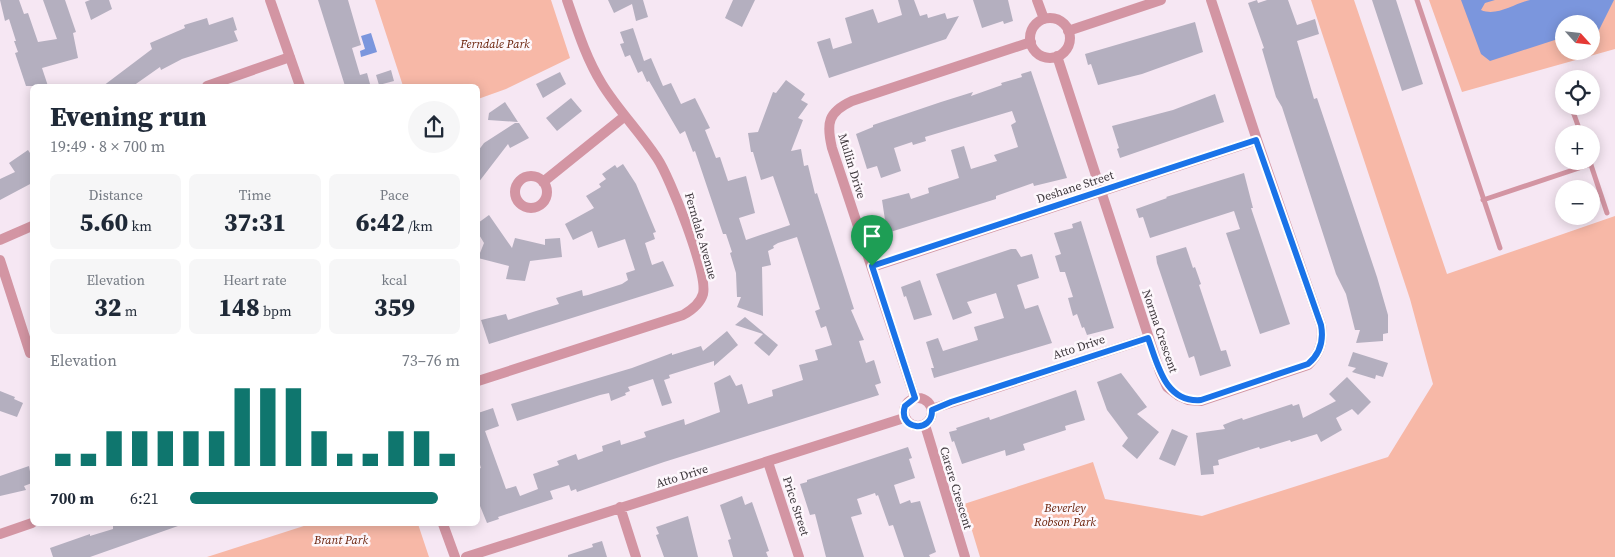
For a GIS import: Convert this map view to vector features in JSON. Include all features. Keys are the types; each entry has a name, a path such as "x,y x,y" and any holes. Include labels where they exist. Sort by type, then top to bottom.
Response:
{"street":[{"path":"270,0 299,84"},
{"name":"Ferndale Avenue","path":"480,380 683,316 700,301 704,287 675,190 658,159 625,116 596,73 567,0"},
{"path":"1037,0 1044,18"},
{"path":"1068,30 1162,0"},
{"name":"Norma Crescent","path":"1057,56 1148,338 1167,386 1179,396 1194,401 1308,364 1318,354 1322,341 1321,325 1256,140 1211,0"},
{"path":"1044,18 1059,20 1068,30 1068,45 1064,52 1057,56 1041,56 1035,51 1031,42 1033,28 1044,18"},
{"name":"Mullin Drive","path":"915,398 832,148 829,128 835,111 852,101 1031,42"},
{"path":"213,84 290,58"},
{"path":"543,182 625,116"},
{"name":"Deshane Street","path":"872,266 1256,140"},
{"path":"0,240 30,227"},
{"path":"0,260 30,353"},
{"name":"Atto Drive","path":"932,410 1148,338"},
{"path":"915,398 928,402 932,410 931,419 925,425 911,425 904,418 905,406 915,398"},
{"name":"Atto Drive","path":"466,557 904,418"},
{"name":"Carere Crescent","path":"925,425 965,557"},
{"name":"Price Street","path":"768,462 799,557"},
{"path":"620,507 636,557"},
{"path":"0,534 30,524"},
{"path":"444,526 455,557"}],"lane":[{"path":"1417,0 1500,248"},
{"path":"1483,200 1567,170"},
{"path":"1593,170 1607,213"}],"green space":[{"name":"Ferndale Park","path":"375,0 551,0 570,58 506,89 480,98 480,84 402,84"},
{"name":"Beverley Robson Park","path":"1311,0 1354,0 1447,274 1589,225 1600,225 1600,221 1615,216 1615,557 980,557 964,504 1093,462 1105,499 1202,516 1388,457 1433,384 1410,299"},
{"path":"1429,0 1615,0 1615,49 1600,53 1600,15 1555,15 1555,60 1576,60 1462,92"},
{"name":"Brant Park","path":"304,526 419,526 429,557 207,557"}],"water":[{"path":"1461,0 1495,0 1485,3 1481,10 1493,12 1530,0 1614,0 1600,28 1600,15 1555,15 1555,40 1490,61 1481,54"},
{"path":"371,33 377,52 361,57 360,51 365,49 361,36"}],"building":[{"path":"0,0 19,0 24,14 28,13 38,42 57,39 43,0 65,0 76,32 73,33 78,58 42,68 47,84 30,84 30,86 26,86 15,53 18,52 9,19 5,21"},
{"path":"90,0 109,0 112,9 91,20 85,2"},
{"path":"318,0 348,0 361,45 352,48 360,75 367,73 370,84 344,84"},
{"path":"608,0 643,0 648,17 636,21 632,4 614,13"},
{"path":"733,0 755,0 742,27 725,18"},
{"path":"898,0 914,0 920,16 927,14 928,18 945,13 947,19 959,16 946,39 829,78 817,42 830,38 833,49 852,43 845,18 873,9 878,23 902,15"},
{"path":"973,0 1008,0 1013,21 1004,24 1003,21 982,28"},
{"path":"1257,0 1258,3 1267,0 1288,0 1297,25 1315,19 1319,34 1297,41 1314,99 1317,98 1388,315 1388,333 1383,334 1383,341 1356,343 1360,330 1355,330 1346,294 1336,274 1282,107 1276,97 1262,49 1264,48 1248,3"},
{"path":"1372,0 1396,0 1423,84 1402,91"},
{"path":"233,17 237,30 234,31 238,41 182,59 161,70 160,67 136,84 106,84 152,49 150,43 185,28 184,25 207,18 209,25"},
{"path":"1195,22 1203,52 1142,74 1098,85 1091,64 1088,65 1085,54"},
{"path":"633,28 644,61 651,58 663,86 671,83 681,104 695,98 710,128 705,130 716,158 720,157 728,181 746,176 755,213 739,218 746,240 790,225 773,176 761,180 753,152 751,152 748,133 758,132 773,92 776,93 786,80 805,94 801,100 808,104 798,118 803,120 791,151 801,149 804,166 808,165 815,194 817,193 854,309 851,310 864,340 859,341 866,363 874,360 881,383 875,385 879,395 664,462 577,492 576,489 571,491 569,485 550,491 553,499 498,517 499,519 487,523 480,506 480,412 493,408 499,426 485,431 506,489 516,486 520,496 538,489 533,474 559,465 557,461 576,454 578,460 603,451 602,446 620,440 621,445 646,437 644,432 684,419 685,425 720,412 714,383 730,375 736,386 742,384 748,404 773,396 772,390 803,380 799,365 818,360 815,350 832,345 826,326 821,328 815,311 820,309 797,237 778,243 768,251 771,265 762,267 763,316 737,307 741,297 737,297 736,273 730,253 732,252 726,234 723,234 695,151 693,152 685,131 680,134 642,71 638,73 630,55 625,57 620,44 624,43 620,32"},
{"path":"391,70 394,81 379,84 376,75"},
{"path":"1031,71 1067,178 1034,186 1033,183 996,196 996,199 887,233 882,200 909,193 911,199 929,193 928,188 959,178 951,150 964,146 971,169 997,161 994,155 1018,147 1011,125 1016,122 1012,111 925,137 926,141 913,145 912,142 894,148 901,171 881,178 877,166 867,169 856,134 873,127 873,125 941,102 973,92 971,96 1002,85 1001,83 1022,77 1021,74"},
{"path":"560,72 566,84 543,98 536,84"},
{"path":"1215,94 1224,122 1120,158 1112,126 1173,110"},
{"path":"571,98 582,111 557,131 546,118"},
{"path":"505,102 518,122 488,120 489,113"},
{"path":"515,123 519,123 529,138 510,148 508,144 480,180 480,148 484,143"},
{"path":"28,150 30,153 30,184 0,200 0,179 15,172 9,163"},
{"path":"623,164 636,184 656,232 653,233 655,239 645,243 652,265 663,261 674,286 489,344 481,320 506,314 508,320 559,304 556,298 582,290 583,296 588,295 622,284 628,280 626,273 635,270 625,239 598,248 592,231 573,240 565,224 594,208 586,196 601,187 599,184 606,179 602,174 615,165 617,168"},
{"path":"1244,173 1253,208 1251,208 1290,324 1260,334 1226,233 1240,229 1234,211 1150,238 1143,217 1139,218 1136,209 1166,197"},
{"path":"489,215 512,248 515,238 545,245 545,239 560,238 562,257 530,261 525,281 506,279 509,266 480,259 484,243 480,236 480,222"},
{"path":"1081,221 1114,328 1087,335 1084,327 1082,328 1077,314 1073,316 1068,298 1073,297 1065,272 1060,272 1055,256 1061,254 1054,233 1073,228 1072,224"},
{"path":"1186,247 1201,284 1199,285 1221,351 1226,350 1231,366 1200,376 1194,356 1189,358 1156,256"},
{"path":"1016,249 1021,257 1032,254 1039,278 1017,285 1025,309 1038,305 1052,343 934,378 931,368 934,368 926,342 938,338 943,351 978,340 974,327 1004,318 996,293 967,302 972,313 953,320 936,274"},
{"path":"920,280 932,315 914,320 901,287"},
{"path":"745,317 778,345 769,356 754,343 763,334 735,325"},
{"path":"727,331 738,345 714,366 714,361 669,375 670,378 664,380 672,403 662,406 653,379 628,387 630,391 625,393 626,395 611,401 609,393 517,421 511,404 632,368 672,353 672,355 701,346 703,351"},
{"path":"1353,352 1388,363 1383,377 1376,375 1375,379 1352,372 1356,368 1348,366"},
{"path":"1121,373 1147,407 1137,414 1159,432 1137,459 1122,446 1128,438 1107,410 1097,382"},
{"path":"1347,377 1371,402 1358,415 1352,409 1336,418 1342,430 1321,442 1317,434 1260,449 1259,447 1218,460 1219,465 1213,466 1214,474 1201,475 1196,433 1225,429 1223,425 1233,421 1242,418 1243,420 1292,404 1293,406 1299,404 1303,418 1336,401 1329,394"},
{"path":"1076,390 1085,420 1065,426 1066,430 1023,444 1025,450 1006,456 1005,450 962,464 949,432 989,417 990,420"},
{"path":"0,391 15,397 14,399 23,403 17,417 0,411"},
{"path":"1172,429 1188,436 1175,466 1159,459"},
{"path":"908,447 912,458 909,459 915,478 894,485 900,504 910,500 911,503 920,501 936,552 929,555 930,557 904,557 893,525 889,526 878,495 876,496 875,493 857,499 862,514 851,517 864,557 826,557 815,514 810,515 800,484 807,482 807,480"},
{"path":"29,466 30,484 24,486 26,490 0,496 0,476"},
{"path":"742,496 745,505 752,502 769,551 766,552 768,557 733,557 728,540 731,539 720,505"},
{"path":"688,516 698,557 664,557 656,535 659,534 656,527"},
{"path":"113,526 178,526 90,557 53,557 50,548 90,534 90,536 113,529"},
{"path":"602,541 607,557 568,557 568,555 593,547 592,544"}],"route":[{"path":"1256,140 1321,325 1322,341 1318,354 1308,364 1194,401 1179,396 1167,386 1148,338 951,402 932,410 931,419 928,423 915,427 904,418 905,406 915,398 872,266 1256,140"}]}
